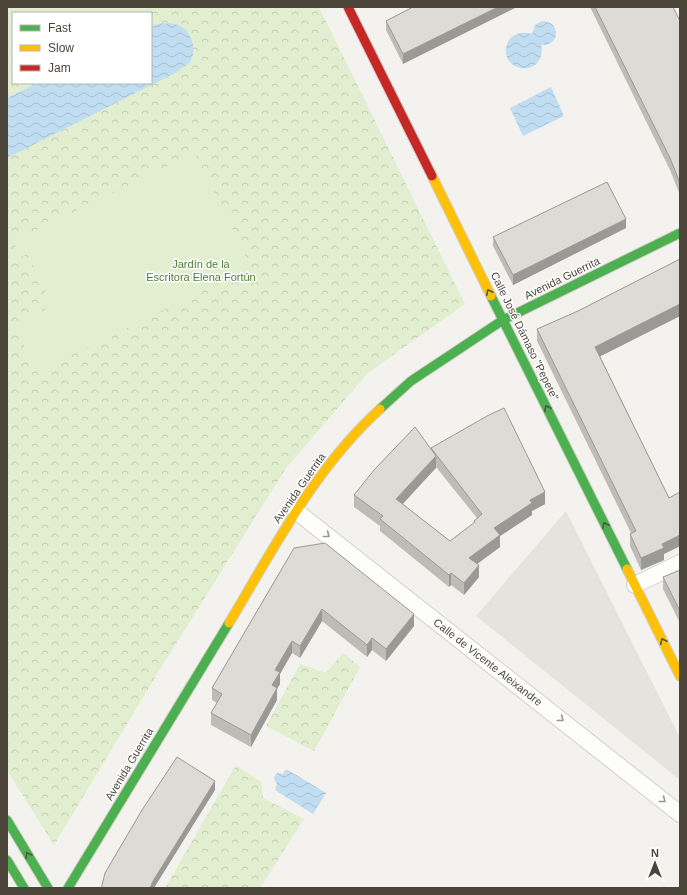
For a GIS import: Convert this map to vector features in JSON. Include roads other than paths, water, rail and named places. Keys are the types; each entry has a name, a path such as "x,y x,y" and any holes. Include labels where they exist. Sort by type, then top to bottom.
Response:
{"street":[{"name":"Calle José Dámaso \"Pepete\"","path":"348,7 680,676"},
{"name":"Avenida Guerrita","path":"68,888 296,511 322,473 366,422 410,381 503,320 680,233"},
{"name":"Calle de Vicente Aleixandre","path":"296,511 680,814"},
{"path":"635,585 680,563"},
{"path":"7,820 48,888"},
{"path":"7,860 24,888"}],"water":[{"path":"542,21 553,25 556,33 555,38 548,44 541,45 541,56 539,61 533,66 521,68 513,65 508,59 506,53 506,46 509,40 515,35 522,33 532,34 535,25"},
{"path":"158,24 174,24 184,29 188,33 193,43 193,55 191,60 179,71 7,158 7,98 36,84 152,84 152,27"},
{"path":"551,87 564,116 523,136 510,108"},
{"path":"285,770 288,770 326,793 313,814 275,790 277,784 274,777 277,773 283,774"}],"park label":[{"name":"Jardín de la Escritora Elena Fortún","path":"201,270"}]}
